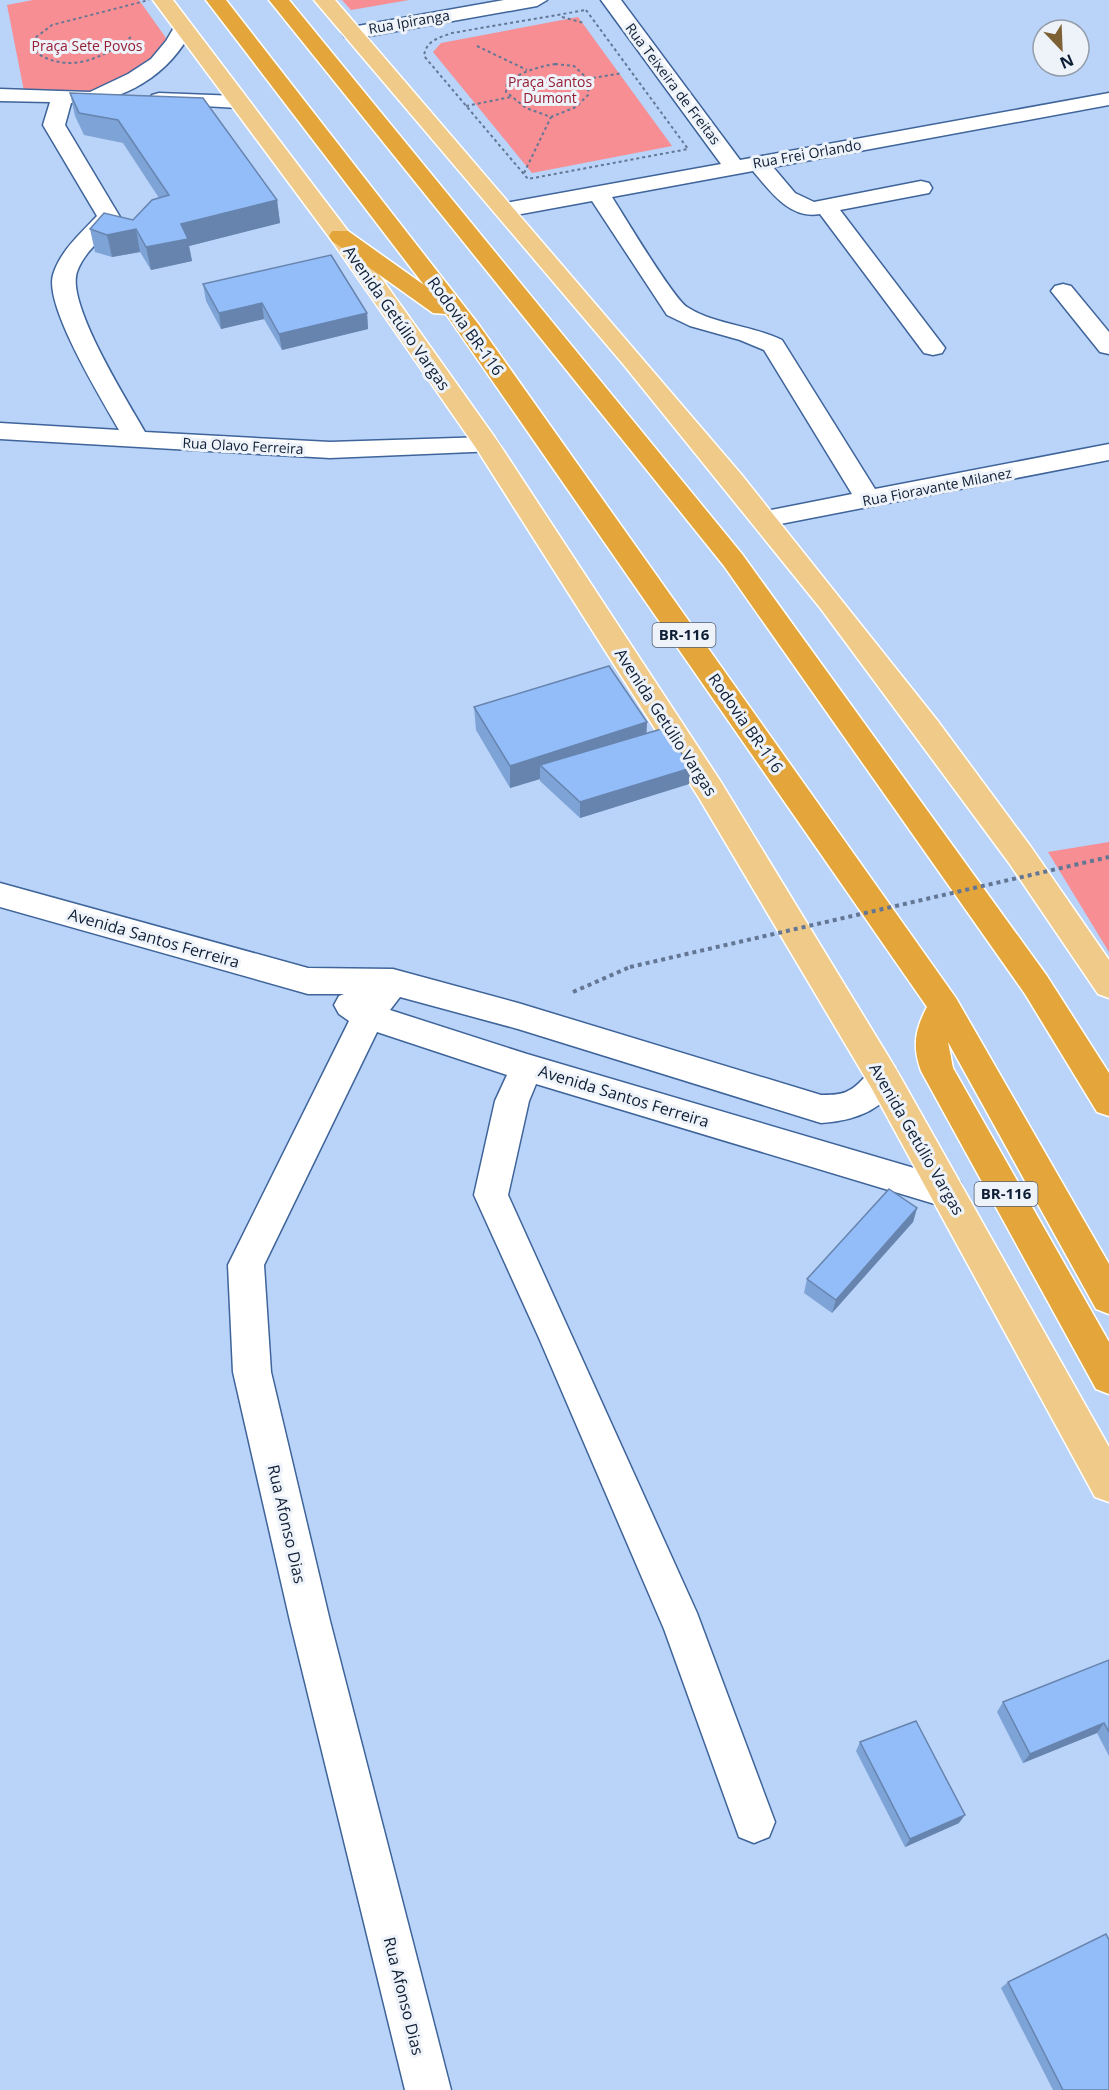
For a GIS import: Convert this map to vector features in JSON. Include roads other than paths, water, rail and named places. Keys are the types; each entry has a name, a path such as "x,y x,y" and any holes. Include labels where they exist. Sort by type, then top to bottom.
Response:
{"highway":[{"name":"Rodovia BR-116","path":"216,0 471,330 945,1007 1109,1298"},
{"path":"279,0 734,560 1036,986 1109,1102"},
{"path":"340,236 471,330"},
{"name":"BR-116","path":"945,1007 934,1022 931,1033 930,1046 938,1071 1109,1377"}],"main road":[{"name":"Avenida Getúlio Vargas","path":"163,0 340,236 487,445 710,790 884,1079 1109,1484"},
{"path":"324,0 505,210 765,519 915,712 1008,839 1109,985"}],"street":[{"name":"Rua Ipiranga","path":"352,33 497,3 537,0"},
{"name":"Rua Teixeira de Freitas","path":"611,0 735,168"},
{"path":"96,97 129,83 159,63 176,44 183,28"},
{"path":"0,95 238,102"},
{"path":"63,97 54,125 109,217 69,262 63,285 73,314 104,381 138,441"},
{"name":"Rua Frei Orlando","path":"505,210 1109,99"},
{"path":"768,161 788,198 812,209 921,188"},
{"path":"598,193 675,310 693,322 753,334 773,345 869,500"},
{"path":"826,208 933,348"},
{"path":"1063,291 1109,347"},
{"name":"Rua Olavo Ferreira","path":"0,431 138,441 330,450 487,445"},
{"name":"Rua Fioravante Milanez","path":"765,519 1109,452"},
{"name":"Avenida Santos Ferreira","path":"0,895 308,981 368,1016 527,1068 948,1193"},
{"name":"Avenida Santos Ferreira","path":"308,981 393,982 518,1016 821,1109 842,1109 859,1104 884,1079"},
{"name":"Rua Afonso Dias","path":"393,982 368,1016 246,1265 252,1372 310,1621 428,2090"},
{"path":"527,1068 512,1101 491,1195 557,1338 682,1627 754,1822"}],"park label":[{"name":"Praça Sete Povos","path":"87,46"},
{"name":"Praça Santos Dumont","path":"550,90"}]}
